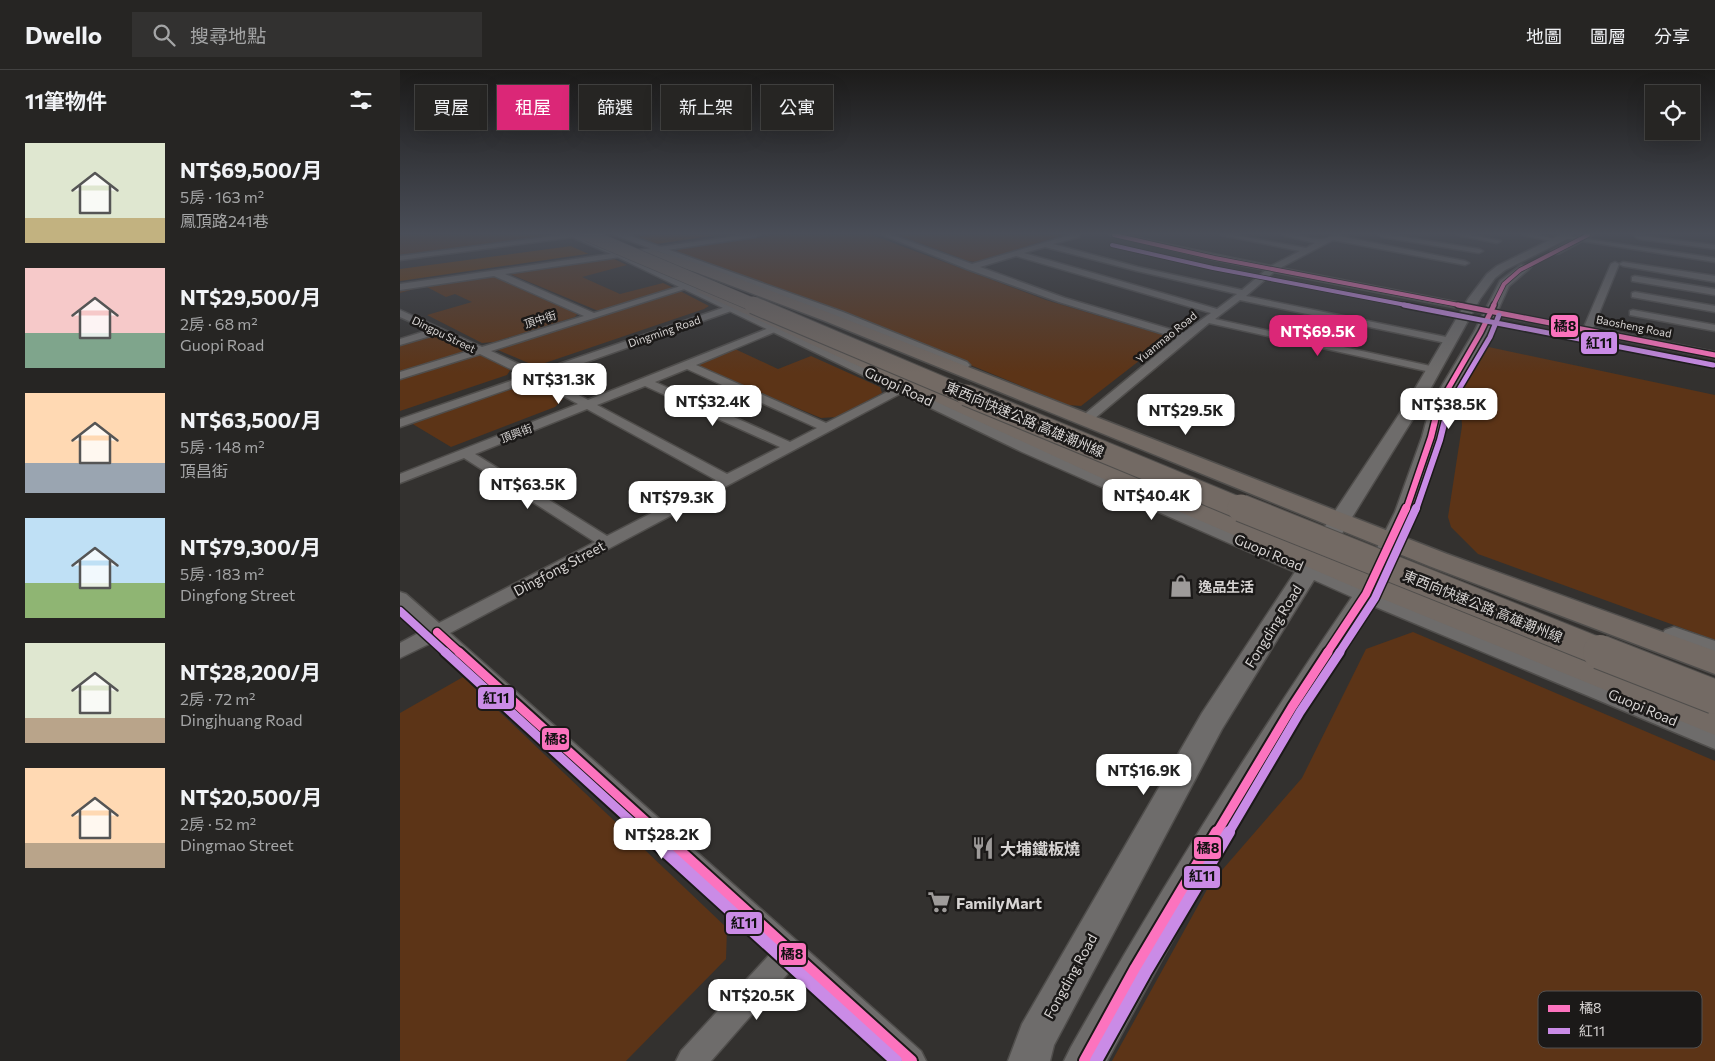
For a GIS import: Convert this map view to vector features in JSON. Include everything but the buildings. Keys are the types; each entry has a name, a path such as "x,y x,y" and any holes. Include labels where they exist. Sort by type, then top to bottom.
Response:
{"highway":[{"path":"693,281 737,306 1312,565 1368,589 1530,648 1715,722"},
{"name":"東西向快速公路 高雄潮州線","path":"710,281 1071,439 1338,548 1715,697"},
{"name":"東西向快速公路 高雄潮州線","path":"716,281 1302,518 1715,678"},
{"path":"734,281 1556,604 1715,663"}],"main road":[{"name":"Guopi Road","path":"679,281 687,287 774,329 904,388 1028,448 1312,565"},
{"path":"736,281 838,315 1342,519"},
{"name":"Fongding Road","path":"1029,1061 1036,1038 1212,721 1342,519 1435,370 1468,307 1487,281"},
{"path":"1085,1061 1136,968 1287,715 1368,589 1405,512 1439,404 1481,332 1490,311 1507,281"},
{"path":"1392,538 1715,651"},
{"name":"Guopi Road","path":"1368,589 1715,737"}],"street":[{"path":"400,287 439,281"},
{"path":"514,281 593,316"},
{"path":"1010,281 1062,300 1184,337"},
{"path":"1112,281 1218,312"},
{"path":"1187,281 1450,341"},
{"name":"Yuanmao Road","path":"1090,416 1184,337 1257,281"},
{"path":"1335,281 1468,307"},
{"path":"1588,330 1611,281"},
{"path":"1649,281 1715,292"},
{"name":"頂中街","path":"400,376 687,287"},
{"path":"1635,295 1715,309"},
{"name":"Baosheng Road","path":"1468,307 1715,355"},
{"name":"Dingming Road","path":"400,423 731,308"},
{"name":"Dingpu Street","path":"400,313 535,376 727,480"},
{"path":"1633,314 1715,328"},
{"path":"1207,320 1435,370"},
{"name":"頂興街","path":"400,479 647,382 774,329"},
{"path":"400,342 437,331"},
{"path":"687,365 827,428"},
{"path":"647,382 791,447"},
{"name":"Dingfong Street","path":"400,652 904,388"},
{"path":"465,453 607,543"},
{"path":"400,598 911,1061"},
{"path":"691,1061 791,951"}],"shaded area":[{"path":"449,281 509,281 578,313 575,317 494,342 482,343 427,315 472,302 455,294 446,297 425,286 400,293 400,288"},
{"path":"527,281 591,281 620,294 663,283 674,288 603,311 596,310"},
{"path":"756,281 996,281 1046,300 1163,335 1166,340 1081,406 1068,405 831,308"},
{"path":"680,291 709,306 542,364 533,365 498,350 501,346"},
{"path":"437,336 468,351 400,374 400,344"},
{"path":"1484,346 1715,395 1715,640 1478,554 1451,527 1448,517 1462,426 1460,391"},
{"path":"735,349 778,369 811,356 880,387 882,393 837,417 821,418 698,367 699,364"},
{"path":"481,355 511,369 507,375 400,411 400,377 469,356"},
{"path":"532,382 563,399 555,407 451,447 411,423 522,383"},
{"path":"1413,632 1715,761 1715,1061 1112,1061 1210,884 1302,778 1366,649"},
{"path":"463,677 727,928 726,959 626,1061 400,1061 400,713"}],"transit line":[{"name":"紅11","path":"1281,281 1713,365"},
{"name":"橘8","path":"1335,281 1715,355"},
{"name":"橘8","path":"1085,1061 1136,968 1292,707 1366,594 1405,512 1431,437 1439,404 1481,332 1504,284 1507,281"},
{"name":"紅11","path":"1096,1061 1145,973 1300,712 1375,598 1414,515 1440,440 1448,408 1490,337 1499,315"},
{"name":"紅11","path":"400,611 896,1061"},
{"name":"橘8","path":"437,632 911,1061"}],"place":[{"name":"逸品生活","path":"1181,586"},
{"name":"大埔鐵板燒","path":"983,848"},
{"name":"FamilyMart","path":"939,902"}]}
